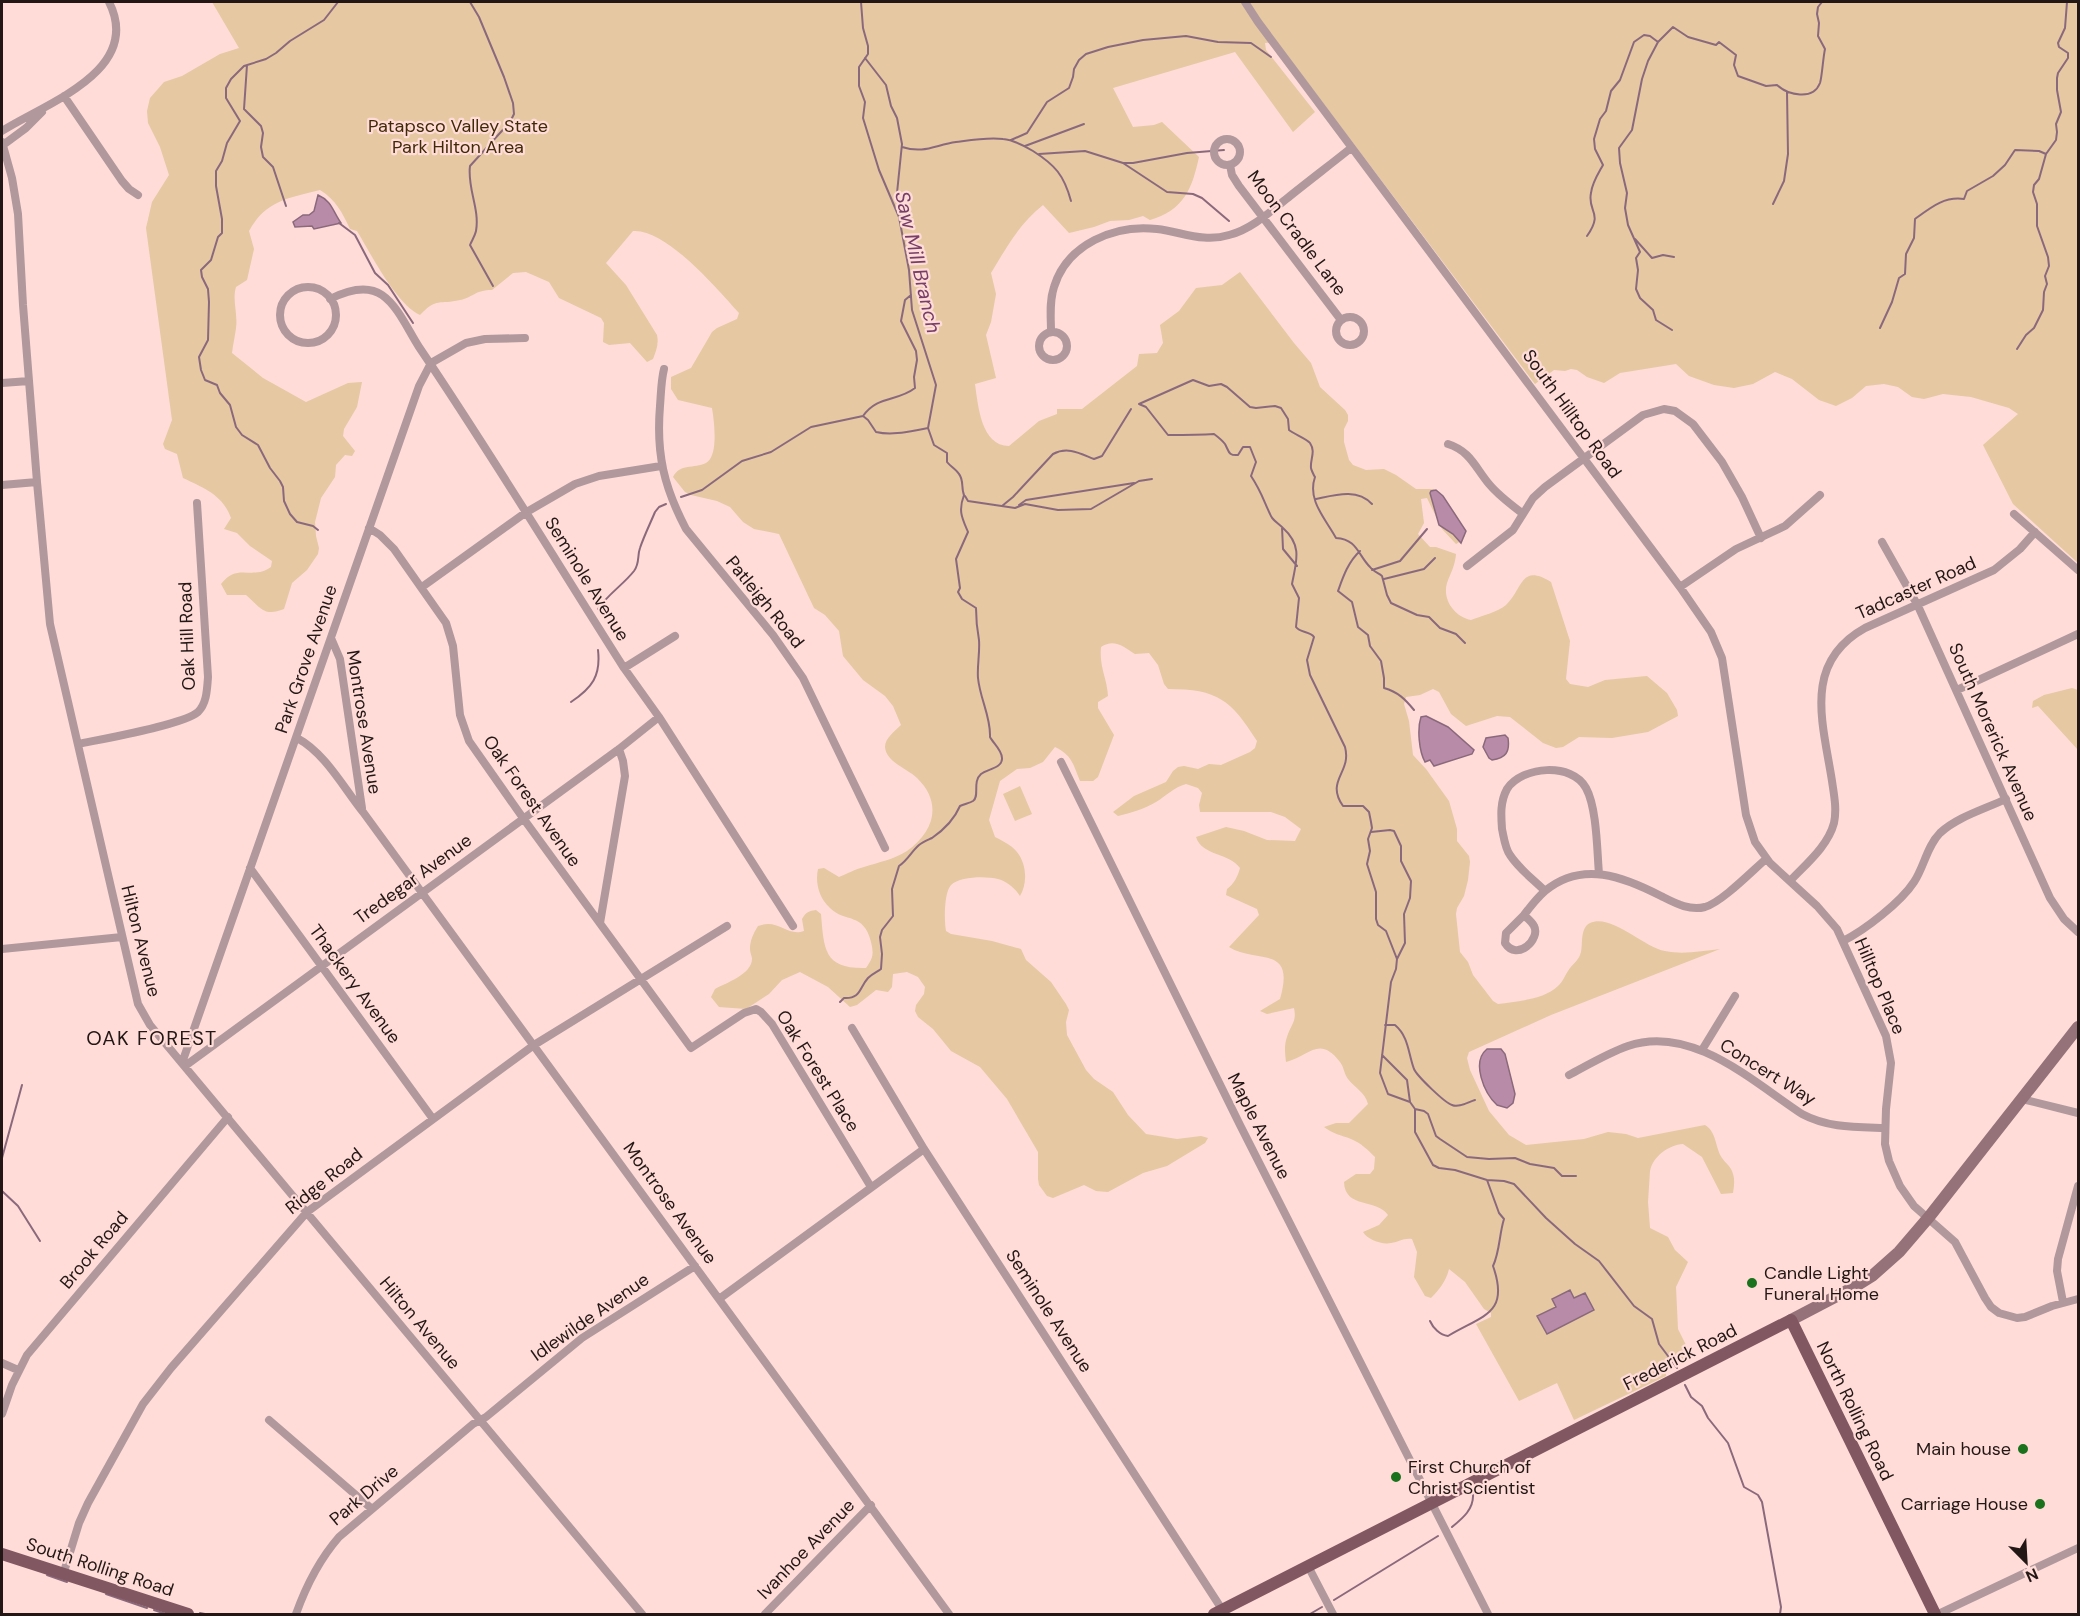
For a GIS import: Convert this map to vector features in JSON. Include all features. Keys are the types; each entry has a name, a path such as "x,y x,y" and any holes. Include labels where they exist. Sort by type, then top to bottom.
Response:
{"main road":[{"name":"Frederick Road","path":"1220,1613 1837,1297 1872,1276 1899,1252 1929,1217 2079,1027"},
{"name":"North Rolling Road","path":"1791,1320 1937,1614"},
{"name":"South Rolling Road","path":"2,1554 188,1614"}],"street":[{"path":"2,143 26,128 45,109 96,73 110,56 117,27 109,2"},
{"name":"South Hilltop Road","path":"1245,2 1351,148 1702,618 1719,649 1724,670 1746,815 1755,842 1766,859 1790,881"},
{"path":"64,96 122,181 138,195"},
{"path":"2,131 45,109"},
{"name":"Hilton Avenue","path":"2,143 12,178 18,214 29,381 50,624 134,988 143,1014 479,1421 642,1614"},
{"path":"1052,332 1050,308 1054,286 1072,256 1085,245 1122,230 1157,229 1199,238 1229,235 1245,229 1263,217 1351,148"},
{"name":"Moon Cradle Lane","path":"1230,165 1232,175 1239,186 1341,320"},
{"path":"310,287 324,292 330,299 334,307 335,321 325,337 316,342 302,343 286,333 280,311 289,295 301,288 310,287"},
{"name":"Seminole Avenue","path":"330,299 342,293 362,289 383,296 391,304 431,363 624,668 660,717 793,926"},
{"path":"431,363 457,347 475,340 525,338"},
{"name":"Park Grove Avenue","path":"183,1064 369,528 420,386 431,363"},
{"name":"Patleigh Road","path":"664,369 659,421 661,466 669,493 686,529 773,635 803,678 885,848"},
{"path":"2,383 29,381"},
{"path":"1467,566 1513,530 1533,498 1545,487 1643,415 1664,409 1675,411 1692,423 1722,462 1742,497 1761,538"},
{"path":"1448,444 1465,452 1489,484 1522,513"},
{"path":"422,587 525,513 575,484 600,476 661,466"},
{"path":"2,485 37,482"},
{"path":"1680,587 1721,558 1794,520 1820,495"},
{"name":"Oak Hill Road","path":"78,744 180,721 197,713 206,699 208,677 197,503"},
{"path":"2014,514 2079,570"},
{"name":"Oak Forest Avenue","path":"369,528 387,541 440,613 451,634 460,715 469,741 691,1048"},
{"name":"Tadcaster Road","path":"1790,881 1826,841 1834,821 1834,800 1820,698 1824,674 1830,661 1854,634 1994,570 2020,549 2036,532"},
{"name":"South Morerick Avenue","path":"1882,542 1918,606 2050,898 2064,919 2079,932"},
{"path":"1957,690 2079,634"},
{"path":"624,668 675,636"},
{"name":"Montrose Avenue","path":"331,638 340,659 363,812"},
{"name":"Tredegar Avenue","path":"183,1064 423,892 660,717"},
{"name":"Montrose Avenue","path":"297,738 318,753 423,892 949,1614"},
{"path":"600,923 625,776 619,749"},
{"name":"Maple Avenue","path":"1061,762 1240,1125 1488,1614"},
{"path":"1545,891 1510,855 1504,840 1501,817 1504,797 1509,788 1524,776 1564,771 1585,786 1592,805 1599,874"},
{"path":"1843,940 1872,924 1905,892 1913,883 1940,833 1958,821 2006,799"},
{"path":"1524,915 1545,891 1554,885 1570,878 1599,874 1612,874 1632,881 1678,904 1695,908 1704,907 1718,900 1766,859"},
{"name":"Thackery Avenue","path":"250,868 433,1119"},
{"name":"Hilltop Place","path":"1790,881 1827,916 1843,940 1886,1036 1890,1051 1890,1072 1885,1144 1894,1174 1907,1198 1955,1242 1985,1298 1999,1313 2017,1318 2025,1317 2063,1302 2079,1299"},
{"name":"Ridge Road","path":"63,1575 88,1503 143,1404 171,1368 307,1212 534,1045 727,926"},
{"path":"2,949 122,937"},
{"path":"1702,1050 1735,996"},
{"name":"Oak Forest Place","path":"691,1048 744,1013 756,1009 762,1012 772,1024 871,1187"},
{"name":"Seminole Avenue","path":"852,1028 924,1149 1220,1613"},
{"name":"Concert Way","path":"1569,1075 1613,1053 1644,1042 1675,1042 1719,1058 1814,1120 1837,1126 1885,1128"},
{"path":"2022,1099 2079,1113"},
{"name":"Brook Road","path":"2,1414 18,1370 40,1338 228,1116"},
{"path":"719,1299 924,1149"},
{"path":"2063,1302 2057,1271 2058,1259 2079,1186"},
{"name":"Idlewilde Avenue","path":"479,1421 582,1338 695,1266"},
{"path":"2,1364 18,1370"},
{"path":"268,1420 372,1509"},
{"name":"Park Drive","path":"296,1614 303,1594 326,1551 339,1537 479,1421"},
{"name":"Ivanhoe Avenue","path":"765,1614 870,1505"},
{"path":"1937,1614 2079,1548"},
{"path":"1308,1566 1333,1614"}],"green space":[{"name":"Patapsco Valley State Park Hilton Area","path":"212,2 2078,2 2078,563 2013,504 1983,445 2018,414 2009,408 1971,397 1943,394 1924,399 1912,397 1898,387 1884,384 1866,386 1852,398 1836,406 1819,400 1792,379 1775,372 1753,384 1734,388 1714,385 1689,376 1676,364 1620,373 1604,383 1587,377 1577,370 1554,370 1535,384 1277,42 1265,43 1266,50 1315,112 1293,132 1235,52 1113,88 1133,127 1162,122 1199,157 1185,197 1162,216 1150,220 1143,216 1129,220 1110,221 1069,233 1043,205 1020,228 991,273 996,294 986,335 996,378 975,384 983,423 992,439 1000,444 1009,446 1039,421 1057,414 1057,409 1082,409 1137,366 1139,354 1157,353 1163,343 1160,325 1179,311 1196,288 1222,285 1240,272 1311,363 1320,387 1348,415 1344,429 1344,442 1349,460 1353,465 1366,470 1384,469 1416,489 1434,489 1455,513 1465,536 1456,544 1442,529 1427,498 1421,499 1424,523 1418,534 1430,547 1456,554 1446,589 1448,601 1455,611 1471,620 1494,612 1512,599 1523,580 1533,575 1541,577 1551,582 1570,641 1566,679 1570,684 1588,687 1605,680 1647,676 1667,693 1678,716 1648,732 1612,738 1579,737 1563,747 1556,748 1543,743 1510,717 1497,716 1466,726 1451,714 1439,692 1433,689 1420,695 1406,697 1404,704 1409,721 1413,755 1449,801 1457,829 1457,841 1469,856 1468,880 1456,914 1460,952 1468,962 1473,975 1493,1001 1498,1004 1530,999 1552,991 1563,981 1579,958 1585,928 1590,923 1598,921 1617,926 1665,951 1686,953 1720,949 1551,1015 1469,1052 1467,1058 1470,1070 1489,1111 1509,1135 1526,1145 1584,1139 1608,1132 1638,1138 1705,1125 1712,1132 1720,1154 1732,1171 1733,1193 1721,1194 1702,1157 1683,1144 1662,1152 1654,1161 1650,1171 1648,1202 1650,1228 1668,1237 1675,1250 1688,1262 1676,1287 1678,1329 1689,1351 1686,1363 1666,1364 1666,1376 1574,1420 1557,1383 1519,1401 1476,1324 1491,1317 1491,1313 1484,1309 1465,1282 1449,1269 1444,1281 1431,1298 1425,1296 1414,1277 1417,1252 1412,1239 1384,1243 1372,1240 1365,1235 1363,1232 1379,1225 1388,1215 1376,1206 1355,1200 1346,1190 1344,1182 1356,1174 1370,1174 1374,1169 1375,1157 1358,1143 1324,1127 1336,1123 1349,1123 1368,1104 1367,1100 1348,1079 1340,1062 1326,1050 1314,1050 1286,1062 1285,1043 1294,1020 1294,1008 1267,1014 1260,1011 1280,999 1284,982 1283,970 1271,959 1229,947 1259,915 1257,909 1226,895 1227,889 1232,885 1240,868 1230,860 1204,848 1196,837 1226,827 1267,840 1295,841 1301,829 1285,817 1271,812 1200,812 1202,793 1198,788 1186,784 1142,809 1118,816 1113,812 1134,796 1166,782 1178,767 1198,769 1209,764 1221,765 1250,752 1255,748 1257,741 1239,716 1222,700 1199,691 1168,689 1158,665 1149,653 1135,654 1115,643 1101,647 1101,661 1108,696 1098,702 1098,708 1114,735 1098,777 1093,781 1080,781 1069,757 1055,747 1043,762 1030,768 1017,769 1000,781 989,820 995,837 1012,847 1023,863 1025,884 1023,890 1020,896 1007,883 993,878 981,877 955,882 947,894 945,926 946,931 951,934 1021,949 1026,960 1051,982 1066,1004 1069,1010 1066,1022 1067,1035 1086,1070 1094,1079 1113,1092 1128,1115 1146,1134 1177,1139 1201,1136 1208,1138 1205,1143 1167,1166 1143,1173 1108,1192 1096,1191 1084,1185 1053,1198 1047,1196 1039,1185 1038,1152 1007,1099 980,1067 951,1051 933,1029 918,1017 915,1011 916,1005 924,994 925,987 918,977 907,972 893,974 892,987 888,992 876,990 857,1005 850,1007 828,987 800,972 782,980 769,994 746,1009 719,1007 711,997 715,989 748,969 752,959 751,940 758,926 767,924 794,932 804,931 802,919 806,913 811,911 816,910 821,914 825,947 834,961 842,965 866,968 873,953 868,933 859,922 836,913 826,904 819,890 818,869 824,868 839,877 902,854 924,835 932,817 932,807 930,797 917,778 893,761 886,752 887,741 901,725 893,706 885,696 863,680 843,656 839,631 825,615 814,608 779,534 754,529 743,522 730,507 685,492 673,477 683,468 706,463 713,453 715,437 712,408 678,400 671,389 671,377 691,368 712,332 737,319 739,313 705,276 661,239 633,231 606,263 626,285 657,335 653,359 647,362 630,343 609,345 603,342 604,323 601,318 559,298 549,282 526,272 513,273 492,290 430,306 420,315 393,290 357,231 350,229 338,207 320,190 279,202 263,213 249,231 254,249 247,280 236,287 236,323 232,353 263,378 306,402 348,383 362,382 357,407 344,429 343,436 355,451 352,456 345,455 336,465 335,477 321,498 315,522 318,554 307,570 292,583 284,609 267,612 246,595 227,595 221,584 227,578 233,574 264,571 271,567 272,561 250,546 237,533 224,529 231,518 223,503 212,493 183,478 177,454 165,449 163,444 172,420 146,228 152,202 169,175 160,147 148,123 147,111 150,98 164,82 182,76 220,54 239,48"},
{"path":"2072,688 2078,690 2078,750 2038,706 2032,708 2033,701 2044,695"},
{"path":"1020,786 1032,814 1015,821 1003,794"}],"shaded area":[{"path":"318,195 329,204 341,223 314,229 312,226 295,227 293,222 314,211"},
{"path":"1436,490 1443,496 1466,531 1461,543 1453,534 1439,525 1430,493"},
{"path":"1426,716 1448,727 1474,750 1472,754 1434,766 1430,760 1425,762 1421,752 1419,734 1421,717"},
{"path":"1505,735 1508,738 1508,751 1501,758 1492,760 1483,747 1486,738"},
{"path":"1487,1049 1501,1049 1505,1054 1515,1094 1513,1103 1507,1108 1497,1105 1492,1100 1481,1077 1480,1062"},
{"path":"1570,1290 1574,1298 1585,1293 1594,1310 1547,1334 1537,1316 1556,1307 1552,1299"}],"waterway":[{"path":"318,530 313,526 297,522 290,514 284,501 283,487 258,445 242,435 236,427 230,405 220,393 217,385 205,380 199,357 208,340 209,302 208,289 201,270 211,260 218,237 222,233 216,171 222,161 227,143 240,121 226,98 226,88 231,79 244,66 276,53 290,41 324,20 338,2"},
{"path":"470,2 479,17 504,77 513,103 514,114 510,122 470,166 470,182 477,223 476,233 470,245 493,286"},
{"name":"Saw Mill Branch","path":"840,1002 844,998 857,995 868,978 881,969 880,937 882,930 893,916 892,889 899,866 919,845 945,828 960,806 975,799 978,777 1002,761 1002,755 990,737 989,722 979,686 976,608 962,599 958,592 960,588 956,559 968,532 962,514 961,506 964,495 961,479 958,472 947,462 947,453 934,445 928,428 936,385 912,310 909,270 899,217 879,170 863,118 865,102 859,86 859,67 868,54 868,46 863,28 861,2"},
{"path":"1672,330 1656,320 1653,310 1640,298 1636,289 1638,270 1636,258 1640,252 1628,225 1625,208 1627,193 1620,163 1619,148 1632,130 1648,61 1658,42 1673,27 1688,37 1716,45 1719,42 1736,55 1734,65 1738,76 1766,86 1777,85 1794,94 1812,92 1820,83 1825,49 1818,36 1817,14 1822,2"},
{"path":"2017,349 2026,335 2034,328 2043,310 2047,284 2045,276 2049,266 2048,257 2037,226 2037,204 2033,192 2046,154 2056,140 2056,124 2061,112 2057,78 2068,58 2068,53 2059,47 2058,43 2065,28 2067,2"},
{"path":"1587,236 1595,217 1590,199 1592,189 1603,165 1595,149 1594,139 1600,119 1606,111 1611,91 1620,80 1634,42 1644,35 1658,42"},
{"path":"1011,140 1027,133 1047,102 1069,88 1074,69 1086,54 1143,40 1186,36 1218,42 1251,43 1271,57"},
{"path":"865,58 886,85 891,106 897,118 902,144 897,193 903,227"},
{"path":"247,65 244,109 261,126 263,157 273,167 286,206"},
{"path":"1773,204 1784,181 1788,154 1787,92"},
{"path":"1025,146 1084,124"},
{"path":"902,147 917,150 985,139 1015,142 1033,151 1053,166 1062,177 1071,201"},
{"path":"1039,154 1085,151 1123,163 1133,163 1187,153 1224,150"},
{"path":"1880,328 1892,302 1899,278 1905,274 1906,254 1914,238 1915,219 1944,201 1964,199 1967,191 1993,176 2005,165 2015,150 2039,151 2046,154"},
{"path":"1123,163 1167,192 1193,194 1202,198 1229,221"},
{"path":"339,223 355,235 375,273 388,285 413,323"},
{"path":"1635,239 1652,258 1663,255 1674,257"},
{"path":"681,497 702,490 742,461 771,452 811,427 863,416 875,405 915,388 916,351 901,321 905,300 911,295"},
{"path":"1410,1102 1388,1094 1380,1073 1391,982 1397,959 1386,931 1378,925 1376,919 1376,892 1367,864 1370,851 1368,839 1372,828 1369,812 1363,806 1343,806 1338,797 1338,783 1345,764 1345,747 1310,675 1307,660 1314,637 1296,627 1299,598 1292,584 1296,548 1289,535 1271,516 1251,476 1256,462 1250,447 1243,447 1238,455 1232,455 1214,434 1168,435 1146,407 1139,404 1193,380 1209,386 1221,384 1250,407 1275,406 1281,408 1288,419 1289,430 1308,441 1312,446 1311,468 1315,477 1313,485 1315,501 1336,538 1353,544 1371,568 1382,576 1391,603 1417,615 1429,617 1440,628 1456,634 1465,643"},
{"path":"1002,506 1053,454 1069,451 1094,459 1102,456 1131,409"},
{"path":"863,416 876,432 909,432 928,428"},
{"path":"1139,481 1152,479"},
{"path":"965,496 968,501 1015,508 1025,504 1058,510 1091,509 1139,481"},
{"path":"1019,505 1026,500 1134,483"},
{"path":"1316,499 1353,494 1372,504"},
{"path":"598,609 634,571 639,551 655,512 666,504"},
{"path":"1282,527 1283,549 1297,566"},
{"path":"1372,570 1400,561 1427,529"},
{"path":"1360,551 1349,565 1338,591 1352,602 1358,627 1368,635 1370,646 1381,661 1384,688 1401,696 1414,710"},
{"path":"1384,579 1424,569 1435,558"},
{"path":"571,702 594,680 598,667 598,650"},
{"path":"1371,832 1394,831 1401,846 1401,861 1411,881 1410,898 1404,914 1405,943 1397,959"},
{"path":"1385,1025 1395,1025 1400,1030 1406,1040 1414,1069 1425,1083 1444,1100 1455,1106 1475,1100"},
{"path":"1382,1055 1407,1080 1410,1102 1415,1109 1428,1114 1436,1136 1467,1157 1515,1158 1530,1164 1554,1168 1562,1176 1576,1176"},
{"path":"2,1158 22,1085"},
{"path":"1415,1109 1415,1132 1433,1165 1487,1180 1514,1184 1546,1218 1575,1244 1599,1261 1634,1306 1652,1319 1659,1344 1677,1368"},
{"path":"1430,1321 1437,1331 1448,1336 1482,1317 1495,1304 1498,1294 1493,1266 1504,1219 1499,1213 1487,1180"},
{"path":"2,1191 18,1206 40,1241"},
{"path":"1685,1385 1691,1397 1702,1406 1708,1418 1728,1443 1744,1487 1758,1495 1762,1502 1781,1607 1780,1614"},
{"path":"1452,1527 1470,1509 1473,1494"},
{"path":"1334,1600 1438,1536"},
{"path":"47,1575 67,1582"},
{"path":"106,1594 147,1608"},
{"path":"1310,1614 1322,1607"},
{"path":"154,1610 166,1614"},
{"path":"200,1613 205,1614"}],"place":[{"name":"Candle Light Funeral Home","path":"1752,1283"},
{"name":"Main house","path":"2023,1449"},
{"name":"First Church of Christ Scientist","path":"1396,1477"},
{"name":"Carriage House","path":"2040,1504"}],"district":[{"name":"OAK FOREST","path":"152,1038"}]}
